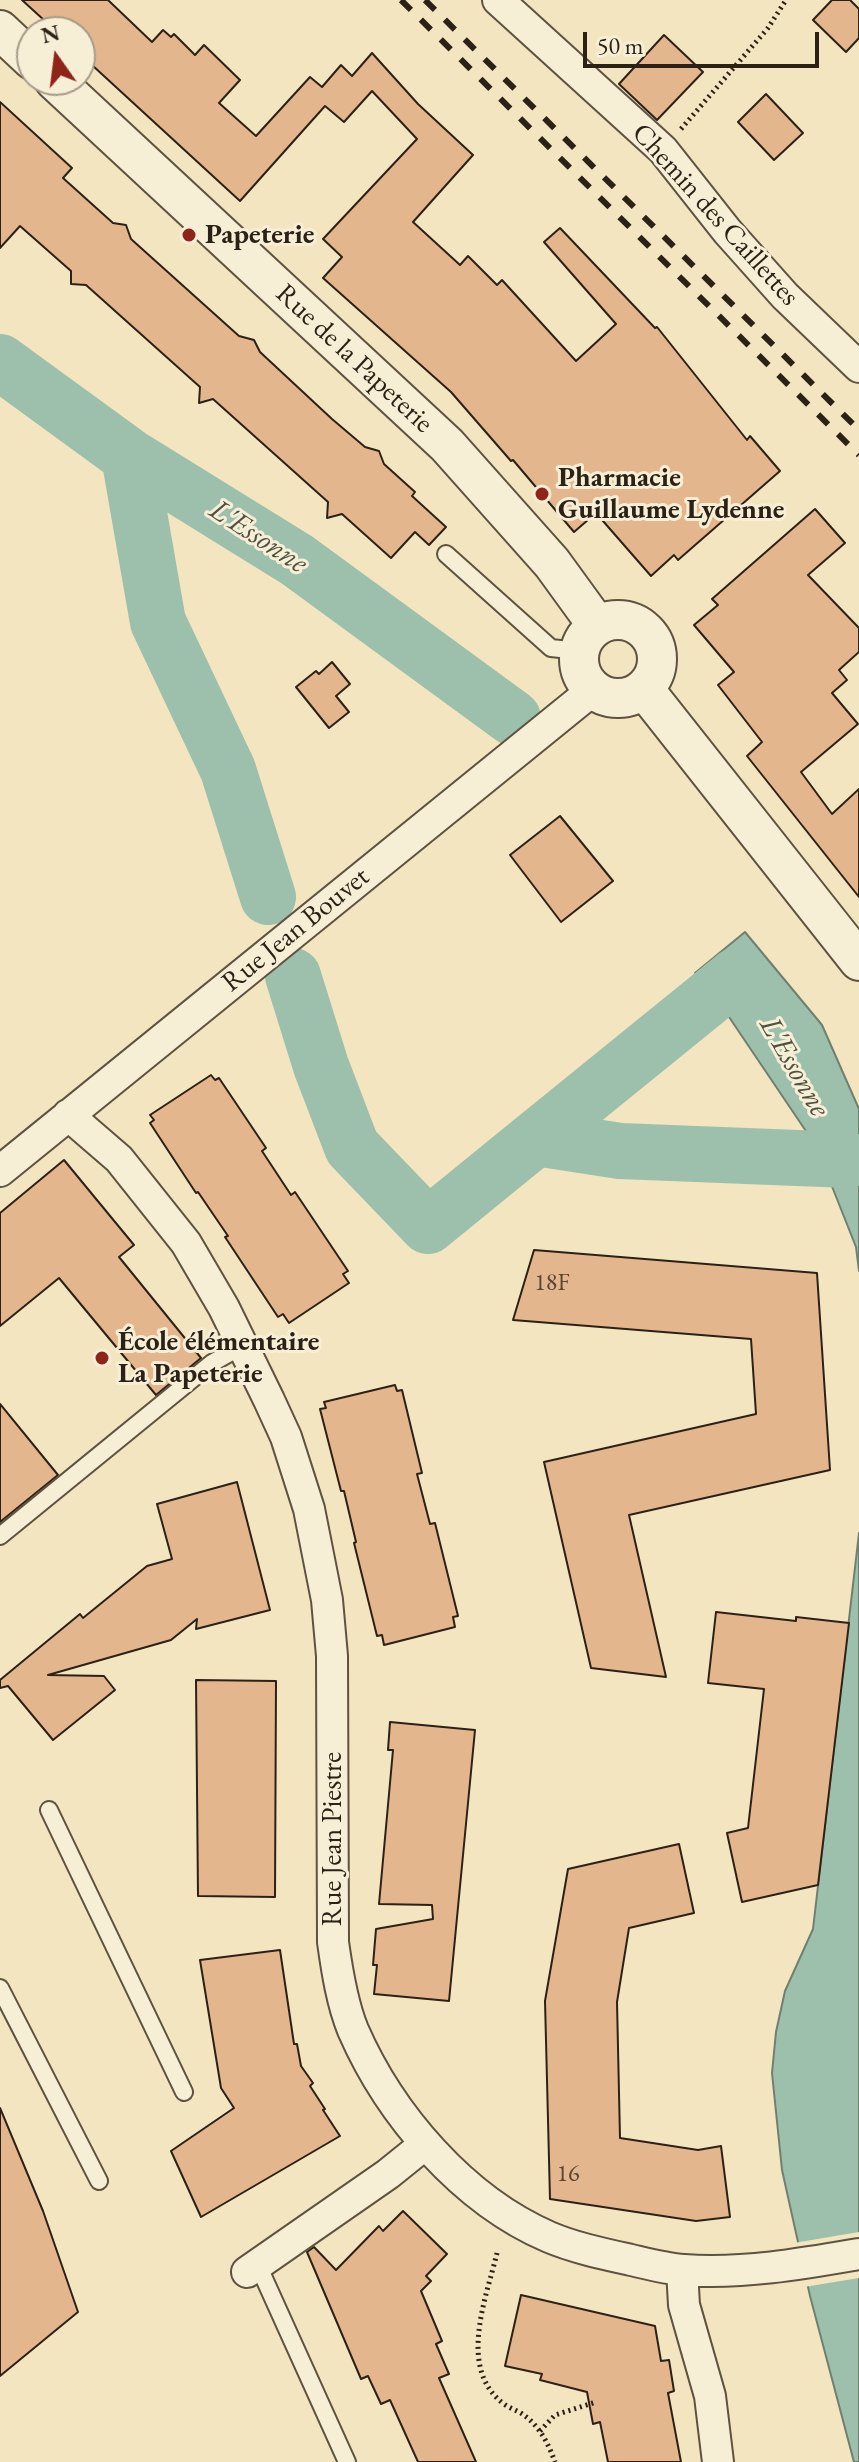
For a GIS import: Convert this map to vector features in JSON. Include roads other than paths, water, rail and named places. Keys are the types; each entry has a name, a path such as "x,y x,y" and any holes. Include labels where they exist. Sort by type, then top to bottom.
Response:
{"street":[{"name":"Chemin des Caillettes","path":"498,0 663,150 727,231 785,296 859,367"},
{"path":"0,30 16,45"},
{"name":"Rue de la Papeterie","path":"71,96 447,445 552,563 588,638"},
{"path":"622,619 635,623 646,630 654,641 658,653 657,667 644,689 632,696 605,696 579,701 588,638 609,620 622,619"},
{"path":"644,689 859,961"},
{"name":"Rue Jean Bouvet","path":"2,1165 579,701"},
{"name":"Rue Jean Piestre","path":"68,1115 119,1159 186,1243 224,1308 286,1437 309,1509 327,1600 333,1689 333,1942 339,1979 352,2028 372,2068 424,2145 460,2179 510,2215 550,2237 603,2254 682,2270 751,2271 859,2254"},
{"path":"252,2268 388,2174 424,2145"},
{"path":"682,2270 684,2305 710,2396 718,2462"}],"lane":[{"path":"446,554 551,648 588,638"},
{"path":"0,1536 212,1363 242,1346"},
{"path":"49,1810 184,2092"},
{"path":"0,1988 99,2181"},
{"path":"252,2268 347,2462"}],"water":[{"path":"745,932 822,1025 859,1109 859,1271 856,1247 816,1146 729,1017 695,973"},
{"path":"859,1533 859,2462 854,2462 810,2296 782,2170 772,2073 776,2032 785,1991 813,1929"}],"waterway":[{"name":"L'Essonne","path":"0,362 129,456 297,560 513,718"},
{"path":"129,456 158,622 228,770 268,897"},
{"path":"536,1138 737,975"},
{"path":"293,976 321,1066 352,1147 428,1226 536,1138 620,1151 848,1160"}],"railway":[{"path":"401,0 859,455"},
{"path":"425,0 859,430"}],"place":[{"name":"Papeterie","path":"189,235"},
{"name":"Pharmacie Guillaume Lydenne","path":"542,494"},
{"name":"École élémentaire La Papeterie","path":"102,1358"}]}
